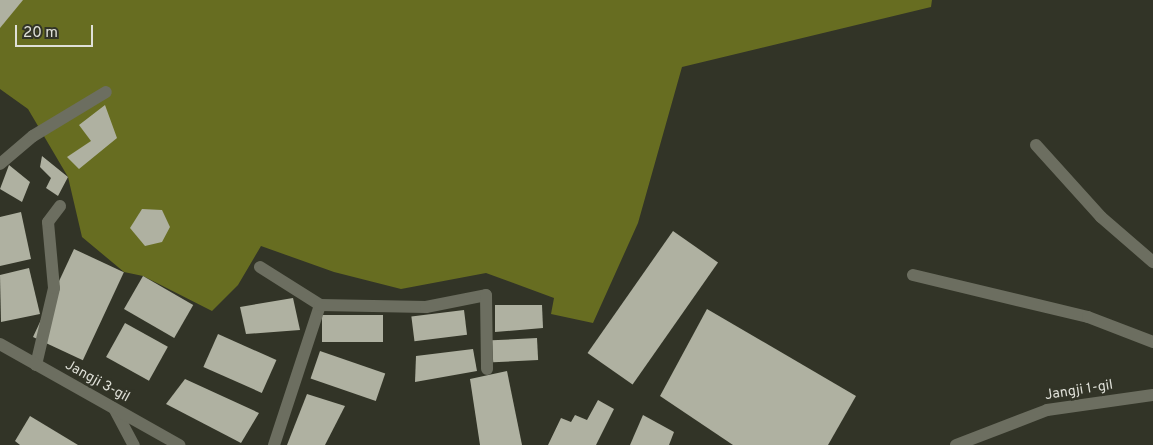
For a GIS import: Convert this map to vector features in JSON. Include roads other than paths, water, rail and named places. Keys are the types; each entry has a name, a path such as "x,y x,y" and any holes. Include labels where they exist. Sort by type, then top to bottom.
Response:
{"street":[{"path":"0,164 33,136 106,92"},
{"path":"1036,145 1101,217 1153,262"},
{"path":"36,365 54,288 48,222 60,206"},
{"path":"260,267 320,305 426,307 486,295 487,369"},
{"path":"913,275 1088,317 1153,342"},
{"path":"274,445 320,305"},
{"name":"Jangji 3-gil","path":"0,344 179,445"},
{"name":"Jangji 1-gil","path":"956,445 1046,410 1153,396"},
{"path":"115,410 134,445"}]}
